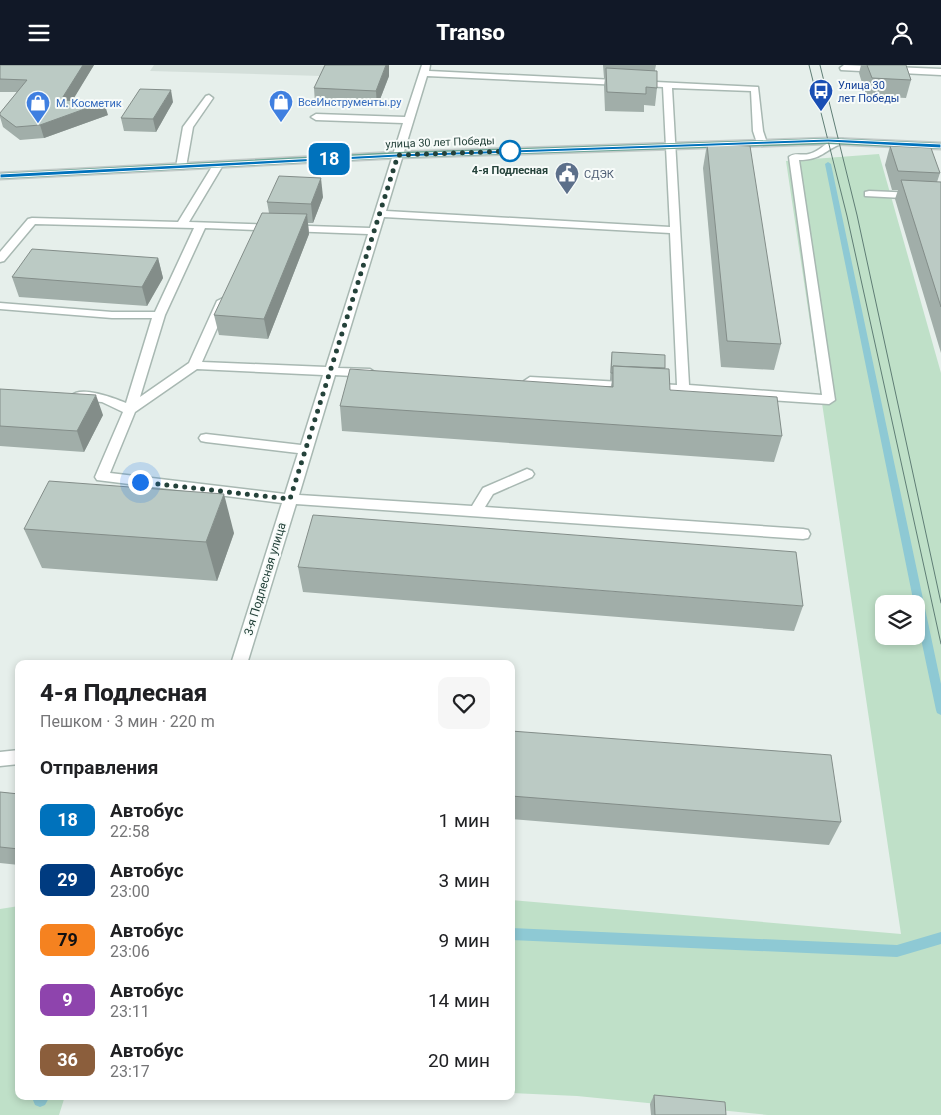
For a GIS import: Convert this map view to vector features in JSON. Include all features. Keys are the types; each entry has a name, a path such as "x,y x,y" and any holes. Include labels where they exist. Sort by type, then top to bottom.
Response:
{"main road":[{"name":"улица 30 лет Победы","path":"0,176 398,155 762,143 840,141 941,146"}],"street":[{"path":"455,75 458,65"},
{"path":"844,68 930,68 941,72"},
{"path":"425,69 455,75 547,75 667,85 755,89 758,131 762,143"},
{"name":"3-я Подлесная улица","path":"239,660 425,69"},
{"path":"667,85 683,389"},
{"path":"181,167 188,127 209,99"},
{"path":"316,117 409,120"},
{"path":"516,381 683,389 829,400 794,157 812,157 829,145 840,141"},
{"path":"181,226 218,165"},
{"path":"869,194 941,197"},
{"path":"380,214 675,230"},
{"path":"0,259 32,221 201,225 255,230 374,231"},
{"path":"201,225 159,315 130,410 102,477 290,499 803,534"},
{"path":"130,410 194,365 229,287"},
{"path":"0,306 112,315 159,315"},
{"path":"194,365 379,373"},
{"path":"66,396 104,398 130,410"},
{"path":"206,438 306,449"},
{"path":"476,511 488,491 527,474"},
{"path":"0,759 15,757"}],"shaded area":[{"path":"154,65 325,65 321,76 150,71"}],"green space":[{"path":"879,154 941,373 941,1115 768,1115 577,1096 515,1093 515,900 901,934 786,161"},
{"path":"15,907 15,1100 64,1100 59,1115 0,1115 0,909"}],"building":[{"path":"0,65 83,65 61,100 104,102 40,125 16,127 0,115 0,113 27,80 0,79"},
{"path":"325,65 386,65 376,91 314,88"},
{"path":"867,65 906,65 911,80 872,78"},
{"path":"606,68 657,71 657,88 646,87 646,94 607,92"},
{"path":"140,89 171,90 153,119 121,118"},
{"path":"707,144 750,146 781,344 727,341"},
{"path":"890,146 931,148 940,173 898,171"},
{"path":"279,176 321,178 311,204 267,202"},
{"path":"901,180 941,182 941,307"},
{"path":"262,213 307,214 264,319 214,315"},
{"path":"32,249 158,258 142,287 12,277"},
{"path":"612,352 665,355 665,368 613,366 613,373 611,373"},
{"path":"613,366 669,369 670,390 777,397 782,436 340,406 350,369 613,387"},
{"path":"0,389 96,395 77,431 0,426"},
{"path":"49,481 224,494 206,542 24,529"},
{"path":"313,515 796,552 803,606 298,567"},
{"path":"515,731 831,755 841,822 515,796"},
{"path":"0,792 15,794 15,849 0,847"},
{"path":"654,1095 725,1102 726,1115 655,1115"}],"waterway":[{"path":"828,164 941,710"},
{"path":"515,934 897,951 941,938"}],"tram line":[{"path":"809,65 847,216 941,644"},
{"path":"820,65 857,215 941,603"}],"bus line":[{"name":"18","path":"0,176 398,155 828,141 941,146"}],"place":[{"name":"Улица 30 лет Победы","path":"821,112"},
{"name":"ВсеИнструменты.ру","path":"281,123"},
{"name":"М. Косметик","path":"38,124"},
{"name":"4-я Подлесная","path":"510,151"},
{"name":"СДЭК","path":"567,195"}],"route":[{"path":"140,482 290,499 398,155 513,151 510,151"}]}
